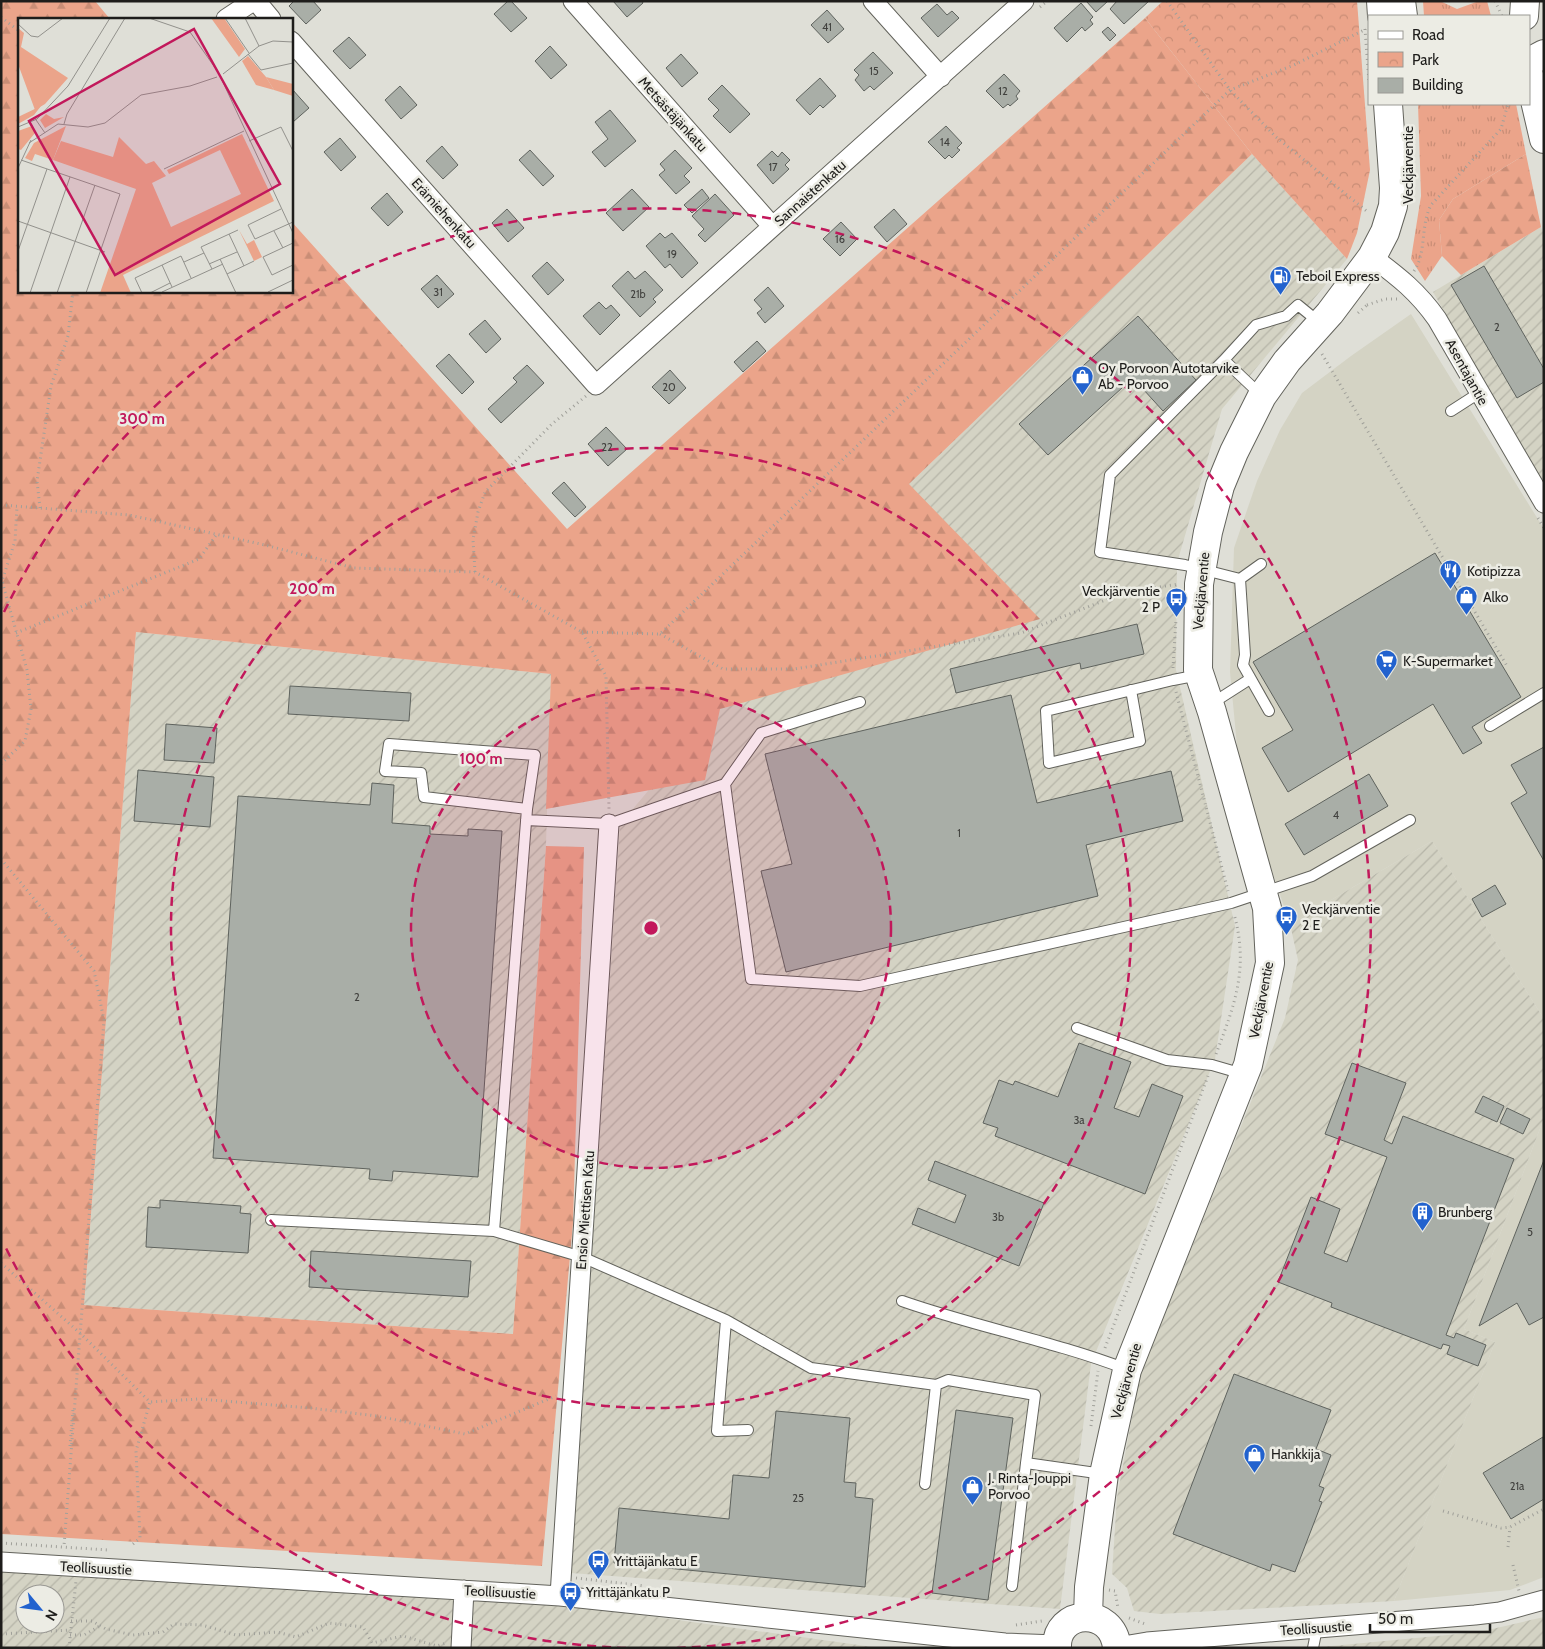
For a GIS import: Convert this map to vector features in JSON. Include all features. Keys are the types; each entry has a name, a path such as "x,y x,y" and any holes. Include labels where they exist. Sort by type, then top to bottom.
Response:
{"main road":[{"path":"1401,1 1403,15"},
{"path":"1524,15 1525,1"},
{"path":"1530,49 1544,52"},
{"path":"1530,61 1544,52"},
{"path":"1530,80 1544,140"},
{"name":"Veckjärventie","path":"1388,105 1393,206 1385,232 1392,277"},
{"name":"Veckjärventie","path":"1088,1616 1089,1587 1104,1474 1127,1370 1244,1074 1261,1011 1270,963 1267,908 1210,704 1198,670 1198,601 1208,532 1220,486 1238,444 1262,396 1287,361 1392,277 1404,232 1410,199 1408,105"},
{"path":"1057,1646 1060,1633 1067,1624 1077,1618 1088,1616 1100,1619 1109,1626 1115,1636 1117,1647"}],"street":[{"path":"228,18 254,1 271,18"},
{"name":"Metsästäjänkatu","path":"573,1 772,226"},
{"path":"873,1 941,76"},
{"name":"Sannaistenkatu","path":"592,390 1024,1"},
{"name":"Erämiehenkatu","path":"292,42 592,390"},
{"name":"Asentajantie","path":"1392,277 1420,295 1437,319 1539,507"},
{"name":"Ensio Miettisen Katu","path":"560,1596 609,824"},
{"name":"Teollisuustie","path":"1,1562 560,1596 1004,1643 1057,1646"},
{"path":"455,1645 464,1590"},
{"name":"Teollisuustie","path":"1117,1647 1476,1615 1500,1612 1544,1600"}],"lane":[{"path":"1261,564 1240,579 1185,565 1100,552 1110,475 1256,326 1286,316 1298,305 1342,318"},
{"path":"1224,360 1262,396"},
{"path":"1451,410 1479,394"},
{"path":"1240,579 1245,655 1243,665 1269,711"},
{"path":"1130,690 1140,741 1049,763 1046,711 1130,690 1200,675"},
{"path":"1210,704 1250,679"},
{"path":"1490,726 1544,693"},
{"path":"526,820 609,824 725,784 761,733 860,702"},
{"path":"494,1231 526,820 535,755 390,744 385,771 421,773 424,797 527,809"},
{"path":"725,784 751,978 860,986 1231,903 1263,894 1312,876 1410,820"},
{"path":"1077,1028 1166,1060 1212,1065 1244,1074"},
{"path":"271,1220 494,1231 582,1257 726,1320 811,1368 936,1385 948,1380 1035,1395 1012,1586"},
{"path":"902,1301 952,1319 1100,1360 1127,1370"},
{"path":"726,1320 717,1431 748,1430"},
{"path":"925,1484 936,1385"},
{"path":"1026,1463 1104,1474"},
{"path":"1313,1648 1317,1628"}],"path":[{"path":"1167,1 1230,90 1276,137 1372,215 1373,209"},
{"path":"1495,1 1502,15"},
{"path":"1,17 18,30"},
{"path":"660,634 1230,90 1294,65 1368,20"},
{"path":"1392,277 1420,259 1424,221 1431,205 1501,129 1508,105"},
{"path":"1392,277 1395,299"},
{"path":"1392,277 1395,299"},
{"path":"40,508 37,481 51,386 68,336 73,292"},
{"path":"1395,299 1342,318 1507,666"},
{"path":"475,572 473,540 478,512 485,492 552,424 592,390"},
{"path":"1,505 129,515 217,534 354,568 475,572 582,632 660,634 723,669 794,669 1021,633 1126,592 1181,584 1178,600 1198,601"},
{"path":"1,764 25,741 31,709 27,670 2,581 15,541 17,506"},
{"path":"1539,507 1544,528"},
{"path":"16,633 199,559 217,534"},
{"path":"1090,1433 1100,1360 1236,1003 1241,965 1236,920 1173,680 1176,618"},
{"path":"582,632 606,676 609,824"},
{"path":"1,859 94,971 104,1020 82,1334 64,1546"},
{"path":"1,1263 82,1334 150,1402 199,1399 310,1408 377,1416 465,1434 574,1388"},
{"path":"134,1544 140,1538 136,1452 150,1402"},
{"path":"1443,1510 1500,1528 1510,1527 1544,1509"},
{"path":"1508,1547 1510,1527"},
{"path":"69,1648 79,1547"},
{"path":"1513,1565 1520,1594"},
{"path":"71,1621 92,1621 100,1626 133,1635 163,1632 174,1624 202,1625 236,1635 277,1632 296,1637 329,1623 362,1627 372,1642 403,1636 437,1646 455,1645"},
{"path":"70,1635 84,1635 100,1626"},
{"path":"1,1634 70,1630"}],"shaded area":[{"path":"1252,154 1347,259 1222,409 1177,563 1176,670 1235,926 1215,1059 1091,1364 1060,1609 571,1573 620,824 909,484"},
{"path":"1541,227 1544,236 1544,483 1433,292"},
{"path":"1411,314 1544,529 1544,1019 1432,841 1290,924 1240,777 1230,672 1234,548 1257,481 1280,430 1302,393"},
{"path":"136,632 551,674 546,846 513,1334 84,1305"},
{"path":"1432,841 1544,1019 1544,1118 1464,1329 1495,1342 1394,1601 1160,1614 1134,1611 1127,1588 1112,1574 1117,1497 1140,1375 1285,1018 1298,960 1290,924"},
{"path":"1544,1118 1544,1577 1510,1590 1394,1601 1495,1342 1464,1329"},
{"path":"1,1566 549,1602 880,1648 1,1648"},
{"path":"1544,1617 1544,1648 1311,1648 1479,1632"}],"green space":[{"path":"1,1 95,1 109,18 18,18 18,292 292,292 292,222 567,529 1145,18 1252,154 909,484 1040,619 720,709 705,780 546,809 551,674 136,632 84,1305 513,1334 546,846 584,847 573,1223 542,1566 1,1534"},
{"path":"1163,1 1357,1 1370,170 1357,233 1347,259 1252,154 1145,18"},
{"path":"1423,1 1440,1 1457,9 1479,1 1487,1 1491,15 1424,15"},
{"path":"1418,105 1516,105 1526,154 1453,199 1439,220 1442,256 1425,281 1411,259 1421,196"},
{"path":"1526,154 1541,227 1461,275 1442,256 1439,220 1453,199"}],"building":[{"path":"294,1 313,1 321,10 306,24 289,6"},
{"path":"508,1 511,1 527,18 511,32 494,14"},
{"path":"613,1 642,1 643,3 627,17"},
{"path":"1086,1 1108,1 1096,12"},
{"path":"1117,1 1149,1 1124,24 1110,9"},
{"path":"1081,3 1093,17 1090,20 1093,24 1085,31 1082,27 1067,42 1054,28"},
{"path":"937,4 947,15 952,11 959,18 938,37 921,18"},
{"path":"827,10 844,29 828,43 811,25"},
{"path":"1108,27 1116,35 1110,41 1102,32"},
{"path":"349,37 366,55 350,69 333,51"},
{"path":"550,46 567,65 551,79 535,61"},
{"path":"873,52 893,73 874,90 870,86 864,91 855,80 859,75 854,70"},
{"path":"681,54 698,73 682,87 666,68"},
{"path":"1004,74 1020,91 1016,96 1018,99 1010,106 1008,104 1003,108 986,91"},
{"path":"820,78 836,96 823,108 820,105 810,115 796,100"},
{"path":"722,85 750,114 730,133 713,116 719,110 708,99"},
{"path":"400,86 417,105 401,119 385,100"},
{"path":"292,89 309,108 292,121"},
{"path":"610,110 636,141 605,167 592,152 608,139 595,122"},
{"path":"946,126 962,143 957,148 960,150 952,158 949,155 945,159 928,142"},
{"path":"340,138 356,157 341,171 324,152"},
{"path":"442,146 458,165 443,179 426,161"},
{"path":"530,150 554,176 543,186 519,160"},
{"path":"675,150 692,168 684,176 690,182 676,194 659,175 665,170 660,164"},
{"path":"772,151 778,157 782,152 790,160 785,165 789,169 773,184 757,165"},
{"path":"632,189 649,207 623,231 606,213"},
{"path":"702,189 709,198 692,213 684,205"},
{"path":"387,193 403,212 388,226 371,208"},
{"path":"715,194 734,215 705,242 698,235 704,229 692,216"},
{"path":"507,209 524,228 508,242 492,223"},
{"path":"894,209 907,224 887,242 874,227"},
{"path":"841,222 857,239 840,256 823,239"},
{"path":"660,233 665,238 672,233 698,263 682,278 670,264 665,268 646,246"},
{"path":"547,262 564,280 548,295 532,276"},
{"path":"1484,266 1544,369 1544,382 1517,398 1451,285"},
{"path":"628,271 635,279 645,271 663,290 653,299 656,302 640,317 612,286"},
{"path":"437,275 454,294 438,308 421,289"},
{"path":"768,287 784,306 765,323 757,313 762,309 754,300"},
{"path":"599,302 606,309 611,305 620,315 600,335 583,316"},
{"name":"Oy Porvoon Autotarvike Ab - Porvoo","path":"1138,316 1196,380 1163,411 1133,378 1048,455 1019,424"},
{"path":"485,320 501,339 486,353 469,334"},
{"path":"757,341 766,351 743,372 734,362"},
{"path":"449,354 474,382 462,394 436,366"},
{"path":"527,365 544,383 501,423 488,409 517,382 513,378"},
{"path":"670,370 686,388 669,404 652,387"},
{"path":"606,427 627,449 608,466 588,444"},
{"path":"564,482 586,507 575,517 552,493"},
{"name":"K-Supermarket","path":"1435,553 1521,697 1472,727 1482,743 1463,754 1433,704 1288,792 1262,748 1293,730 1253,662"},
{"path":"1137,624 1144,654 1081,669 1080,663 956,693 950,669"},
{"path":"290,686 411,693 409,721 288,714"},
{"path":"1011,695 1037,803 1171,771 1183,821 1086,845 1098,896 786,972 761,871 792,864 765,754"},
{"path":"166,724 217,728 214,763 164,760"},
{"path":"1544,747 1544,861 1511,803 1527,793 1511,765"},
{"path":"138,770 214,777 210,827 134,821"},
{"path":"1369,774 1388,806 1304,855 1285,824"},
{"path":"372,783 394,785 392,823 430,826 430,834 468,836 468,829 502,831 478,1177 393,1171 392,1181 369,1179 370,1169 213,1158 238,796 370,805"},
{"path":"1495,885 1506,904 1482,917 1472,899"},
{"path":"1079,1043 1131,1062 1114,1108 1139,1117 1152,1084 1183,1096 1145,1194 995,1136 998,1128 983,1123 999,1080 1013,1085 1015,1081 1058,1097"},
{"name":"Brunberg","path":"1352,1063 1406,1083 1384,1140 1392,1144 1403,1116 1514,1159 1446,1335 1454,1338 1456,1333 1486,1345 1478,1366 1447,1354 1450,1346 1443,1344 1441,1349 1331,1307 1332,1303 1278,1282 1311,1197 1340,1209 1324,1253 1347,1262 1387,1157 1325,1134"},
{"path":"1483,1096 1504,1106 1497,1122 1475,1112"},
{"path":"1507,1108 1530,1119 1523,1134 1500,1123"},
{"path":"1544,1160 1544,1317 1529,1325 1517,1303 1479,1326"},
{"path":"935,1161 1044,1203 1019,1266 912,1224 918,1208 955,1223 966,1195 928,1180"},
{"path":"160,1200 241,1206 240,1213 251,1214 248,1253 146,1247 148,1207 160,1208"},
{"path":"311,1251 471,1261 468,1297 309,1287"},
{"path":"1234,1374 1331,1410 1316,1449 1331,1455 1319,1486 1324,1488 1319,1501 1322,1502 1295,1572 1272,1564 1270,1571 1173,1534"},
{"name":"J. Rinta-Jouppi Porvoo","path":"956,1410 1013,1418 988,1600 932,1593"},
{"path":"776,1411 850,1418 844,1482 856,1483 855,1497 873,1499 865,1587 614,1563 619,1508 729,1519 733,1475 769,1478"},
{"path":"1543,1437 1544,1499 1511,1519 1483,1473"}],"place":[{"name":"Teboil Express","path":"1280,295"},
{"name":"Oy Porvoon Autotarvike Ab - Porvoo","path":"1082,395"},
{"name":"Kotipizza","path":"1451,590"},
{"name":"Alko","path":"1467,616"},
{"name":"Veckjärventie 2 P","path":"1176,618"},
{"name":"K-Supermarket","path":"1387,680"},
{"name":"Veckjärventie 2 E","path":"1286,936"},
{"name":"Brunberg","path":"1422,1231"},
{"name":"Hankkija","path":"1255,1473"},
{"name":"J. Rinta-Jouppi Porvoo","path":"972,1505"},
{"name":"Yrittäjänkatu E","path":"598,1580"},
{"name":"Yrittäjänkatu P","path":"570,1611"}]}
